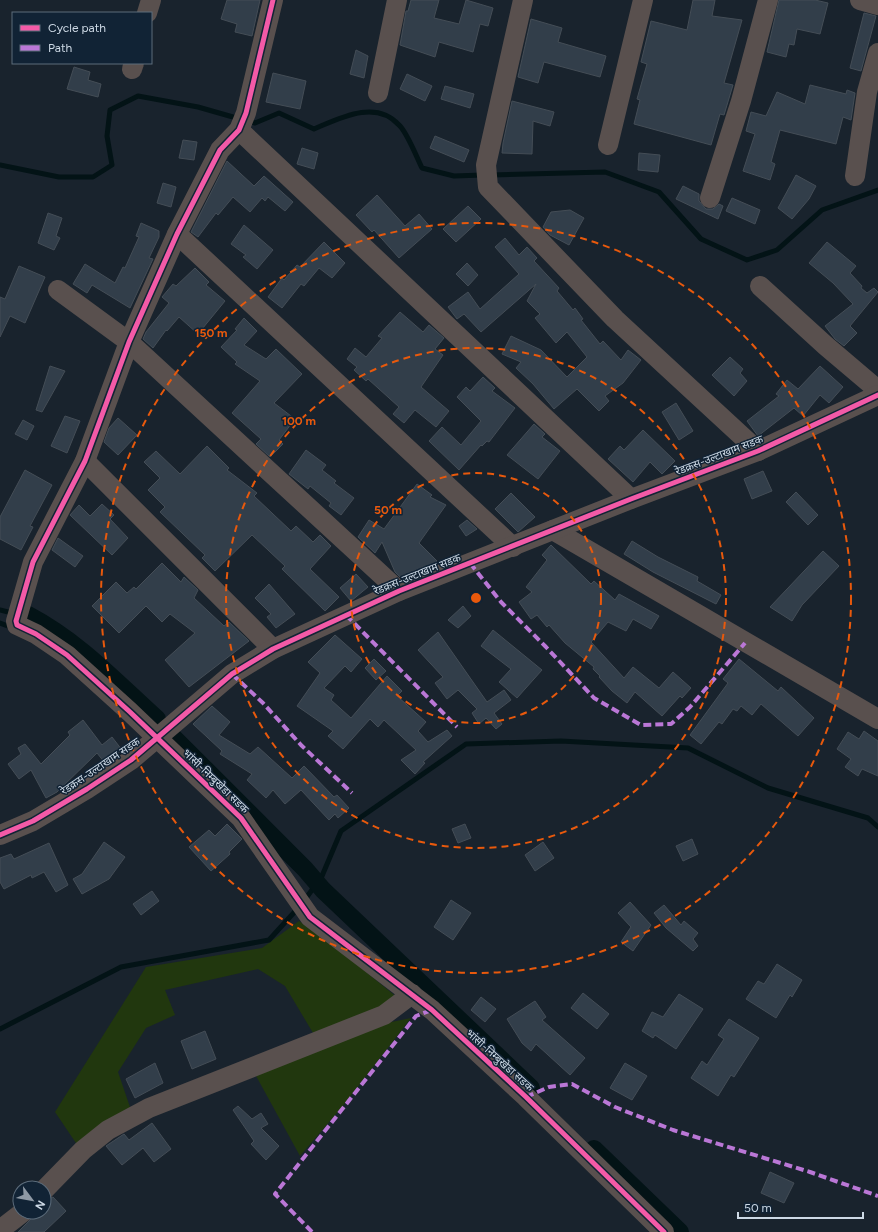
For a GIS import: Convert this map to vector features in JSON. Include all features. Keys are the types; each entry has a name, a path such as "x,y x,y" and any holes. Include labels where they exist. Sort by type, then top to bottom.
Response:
{"street":[{"path":"147,12 151,0"},
{"path":"273,0 242,121 220,150 177,234 129,342 85,461 274,649"},
{"path":"378,93 397,0"},
{"path":"523,0 486,165 488,187 615,319 758,451"},
{"path":"608,145 643,0"},
{"path":"710,198 741,101 768,0"},
{"path":"860,0 878,5"},
{"path":"854,176 867,92 878,54"},
{"path":"242,121 630,499"},
{"path":"177,234 513,547"},
{"path":"760,286 826,346 878,390"},
{"path":"58,290 129,342 399,591"},
{"name":"रेडक्रस-उल्टाखाम सडक","path":"0,835 33,821 87,789 131,760 232,674 274,649 399,591 513,547 630,499 758,451 878,395"},
{"name":"भांसी-निम्बुखेडा सडक","path":"85,461 34,562 16,621 17,625 36,634 67,655 157,739 241,818 310,917 412,994 526,1097 664,1232"},
{"path":"554,530 878,720"},
{"path":"52,1182 83,1150 115,1127 149,1108 384,1015 412,994"},
{"path":"0,1230 13,1220"}],"green space":[{"path":"299,921 332,944 399,999 316,1038 285,986 258,969 165,990 175,1015 146,1028 118,1072 131,1110 78,1146 55,1112 146,967 262,948"},
{"path":"411,1018 342,1107 300,1156 255,1074 367,1027"}],"building":[{"path":"227,0 260,0 252,36 235,32 237,24 221,19"},
{"path":"411,0 439,0 434,18 459,24 466,0 493,8 488,26 480,24 473,52 439,42 435,57 400,45 406,11 408,11"},
{"path":"693,0 715,0 712,16 742,20 724,83 733,85 724,115 720,114 711,145 634,124 640,100 637,99 647,64 641,62 651,21 687,30"},
{"path":"779,0 815,0 828,3 820,34 797,29 794,45 789,44 786,57 767,52"},
{"path":"864,13 876,16 861,71 850,68"},
{"path":"531,19 562,28 558,42 606,56 600,77 544,62 538,83 518,77"},
{"path":"356,50 368,56 364,78 350,74"},
{"path":"74,67 90,72 88,80 101,84 98,97 67,89"},
{"path":"273,73 306,81 300,109 266,102"},
{"path":"407,74 432,86 425,101 400,89"},
{"path":"810,85 846,94 847,90 855,93 851,120 843,117 836,144 780,130 771,162 775,164 770,180 743,171 755,134 746,131 751,112 766,116 777,92 805,104"},
{"path":"445,86 474,94 470,108 441,99"},
{"path":"512,101 554,112 550,126 533,121 532,154 502,153"},
{"path":"435,136 469,150 464,162 430,148"},
{"path":"183,140 197,142 194,160 179,158"},
{"path":"302,148 318,153 314,169 297,164"},
{"path":"639,153 660,155 658,172 638,170"},
{"path":"227,161 254,186 264,176 293,202 285,211 268,197 265,201 262,198 250,212 233,197 218,215 216,213 198,237 191,232"},
{"path":"796,175 816,186 809,199 792,219 778,208"},
{"path":"163,183 176,187 171,207 157,203"},
{"path":"683,186 699,194 699,201 706,209 713,209 719,204 723,206 718,219 676,199"},
{"path":"377,195 405,226 419,214 432,229 399,258 374,230 372,232 356,215"},
{"path":"732,198 760,210 755,224 726,211"},
{"path":"468,206 481,219 456,242 443,229"},
{"path":"570,210 584,218 569,245 550,235 543,227 551,212"},
{"path":"48,213 62,218 56,236 60,238 54,250 38,243"},
{"path":"141,223 159,231 159,237 149,258 153,259 130,308 92,285 87,293 73,284 85,264 115,283 123,267 125,268 139,237 136,236"},
{"path":"244,225 273,250 257,269 243,257 246,255 231,244"},
{"path":"505,238 519,255 527,247 537,258 534,261 559,288 557,291 573,310 575,308 583,319 581,320 600,344 603,341 621,360 628,350 641,360 623,383 605,396 609,401 599,411 577,389 554,409 533,384 516,368 521,362 502,354 511,336 541,350 567,377 587,357 567,332 556,343 535,318 540,314 527,301 536,284 481,332 464,314 457,319 448,307 468,292 480,309 519,274 495,247"},
{"path":"324,242 345,263 332,278 319,268 304,286 301,284 282,308 268,297 282,278 284,280 297,265 300,267"},
{"path":"827,242 856,266 850,273 862,286 861,288 867,293 874,288 878,292 850,326 857,333 844,346 835,339 825,326 853,304 833,283 809,263"},
{"path":"467,263 478,275 468,286 456,274"},
{"path":"19,266 45,277 25,323 10,316 0,337 0,297 5,299"},
{"path":"195,268 209,282 206,285 225,301 198,334 179,317 167,331 166,330 153,348 143,339 146,332 169,303 162,297 173,284 176,286"},
{"path":"400,312 423,332 429,325 444,338 435,349 443,355 421,387 449,411 436,427 415,410 404,423 393,414 399,407 368,379 366,381 354,370 357,367 347,359 355,348 366,357 382,338 378,336"},
{"path":"244,318 257,331 244,345 266,359 276,349 302,374 274,403 295,419 279,440 283,444 270,457 256,444 261,439 232,413 260,381 235,364 237,362 221,347 237,330 235,329"},
{"path":"730,357 743,369 740,373 747,381 734,396 712,375"},
{"path":"50,366 65,371 42,412 36,410"},
{"path":"820,366 843,387 829,403 820,395 803,416 794,408 758,436 747,421 779,396 776,394 787,380 798,389"},
{"path":"483,377 495,388 492,391 515,408 489,442 487,441 482,446 481,445 459,470 429,441 442,427 461,445 481,421 457,397 466,387 470,391"},
{"path":"676,403 693,431 679,440 662,412"},
{"path":"65,416 80,421 67,453 51,446"},
{"path":"118,418 137,435 118,455 104,442 109,428"},
{"path":"23,420 34,426 27,440 15,434"},
{"path":"534,424 545,434 542,437 560,451 538,479 507,455"},
{"path":"643,430 675,461 662,474 650,462 633,482 608,459 620,446 624,450"},
{"path":"207,446 229,468 227,470 257,493 254,496 291,531 296,526 313,542 320,535 331,546 310,569 339,597 325,611 282,569 285,566 252,535 215,571 202,558 205,555 160,512 165,507 148,490 160,478 144,462 156,451 180,474"},
{"path":"306,450 326,465 322,470 336,481 334,483 354,498 341,515 329,506 331,503 310,486 308,489 289,474"},
{"path":"25,470 52,485 30,526 33,527 21,550 0,539 0,517"},
{"path":"763,471 772,491 752,499 744,479"},
{"path":"417,484 432,495 430,497 446,505 419,543 437,561 432,566 425,568 423,567 400,577 395,572 382,542 375,553 358,537 369,520 384,529"},
{"path":"796,492 818,515 808,525 786,502"},
{"path":"511,493 535,517 518,532 495,509"},
{"path":"102,504 114,515 110,519 128,538 112,555 70,515 79,505 90,516"},
{"path":"467,520 477,529 466,536 459,526"},
{"path":"58,538 83,556 75,567 52,550"},
{"path":"632,541 658,557 698,577 697,581 721,595 716,604 653,572 624,554"},
{"path":"551,545 591,584 594,581 615,600 619,594 659,616 651,629 633,619 626,631 608,622 591,642 624,678 633,667 659,688 673,672 691,688 682,698 680,696 662,716 635,692 627,703 612,691 599,677 600,676 593,669 594,667 565,643 549,625 547,627 537,615 531,619 519,602 532,592 526,587 547,560 542,555"},
{"path":"823,551 839,566 802,605 792,621 770,607"},
{"path":"162,563 181,582 184,577 198,590 194,598 224,626 229,622 249,641 189,687 165,660 195,633 170,614 162,622 146,606 119,633 92,606 116,582 127,593 134,587 136,589"},
{"path":"356,574 368,587 351,601 340,588"},
{"path":"269,584 295,614 276,628 267,617 271,614 255,598"},
{"path":"463,606 471,616 458,628 448,620"},
{"path":"493,630 542,670 517,698 499,682 511,669 481,646"},
{"path":"438,632 487,702 504,690 511,700 494,713 502,724 496,729 486,718 479,724 472,713 477,709 458,690 447,699 435,683 443,677 418,650"},
{"path":"335,635 362,659 351,672 345,666 324,688 334,695 331,700 351,718 387,676 402,691 397,696 426,722 418,731 428,742 447,730 452,736 423,762 425,763 415,774 401,760 416,750 384,720 378,727 370,719 343,749 328,736 333,731 297,706 320,673 308,662"},
{"path":"374,659 386,671 376,680 365,668"},
{"path":"739,659 778,691 781,687 814,718 798,736 761,704 752,715 741,706 737,711 733,709 722,724 719,722 701,744 690,735 728,683 723,679"},
{"path":"212,706 230,722 219,735 250,754 258,747 292,778 304,766 334,797 337,795 349,808 338,818 335,814 329,820 301,790 285,804 273,790 266,798 247,780 252,774 220,754 222,751 193,724"},
{"path":"83,720 102,745 112,737 122,750 105,763 97,753 57,792 46,798 31,770 19,779 8,764 21,754 18,748 25,744 41,764 70,735 68,732"},
{"path":"864,731 878,741 878,776 862,769 858,776 845,767 851,759 837,749 848,732 859,739"},
{"path":"227,824 242,839 229,852 230,854 211,871 189,847 209,830 215,836"},
{"path":"465,824 471,838 458,843 452,829"},
{"path":"692,839 698,854 683,861 676,846"},
{"path":"104,842 125,857 109,879 82,894 73,879 82,874"},
{"path":"543,842 554,858 535,871 525,855"},
{"path":"49,843 68,885 56,892 44,872 32,878 31,875 4,889 0,882 0,858 11,854 14,859"},
{"path":"152,891 159,901 141,915 133,904"},
{"path":"451,900 471,913 453,940 434,927"},
{"path":"630,902 651,925 633,951 621,942 631,927 618,913"},
{"path":"664,905 681,925 684,921 698,933 693,939 698,946 693,951 666,928 654,913"},
{"path":"777,964 802,980 792,997 790,995 776,1018 746,999 758,981 764,984"},
{"path":"583,993 609,1014 597,1029 571,1008"},
{"path":"679,994 703,1009 676,1049 655,1035 653,1038 642,1031 652,1012 663,1017"},
{"path":"481,997 496,1009 485,1022 471,1010"},
{"path":"535,1001 546,1017 542,1020 585,1058 570,1075 536,1044 531,1051 522,1043 507,1019"},
{"path":"729,1019 759,1038 734,1077 731,1075 718,1096 691,1078 702,1061 707,1065 724,1039 718,1035"},
{"path":"205,1031 216,1059 192,1069 181,1041"},
{"path":"155,1063 163,1083 135,1098 126,1079"},
{"path":"625,1063 647,1076 632,1100 610,1088"},
{"path":"238,1106 252,1119 261,1113 268,1124 261,1128 279,1146 266,1160 251,1144 254,1141 233,1110"},
{"path":"152,1123 171,1149 154,1162 143,1148 122,1165 106,1146 124,1134 129,1140"},
{"path":"770,1172 794,1183 784,1203 761,1193"},
{"path":"52,1197 66,1211 44,1232 18,1232 30,1220 52,1220"}],"waterway":[{"path":"0,165 59,177 93,177 112,165 107,136 110,110 138,96 198,107 240,119"},
{"path":"248,121 255,123 279,113 314,129 335,120 358,113 380,113 390,117 402,128 422,168 454,176 483,175"},
{"path":"491,175 605,172 659,192 701,239 747,260 777,250 822,210 878,190"},
{"path":"0,610 12,613"},
{"path":"28,615 64,637 96,663 157,719"},
{"path":"0,623 13,628"},
{"path":"173,737 305,869 323,890 531,1088"},
{"path":"304,901 322,876 341,831 466,744 561,741 688,748 768,788 868,818 878,827"},
{"path":"0,1029 121,967 269,940 299,907"},
{"path":"594,1149 680,1232"}],"marked path":[{"path":"470,563 501,602 594,698 641,725 671,724 690,707 745,643"},
{"path":"346,615 457,727"},
{"path":"232,674 263,703 301,745 352,793"},
{"path":"312,1232 275,1194 416,1016 432,1010"},
{"path":"526,1097 549,1087 572,1084 615,1107 673,1130 810,1172 878,1196"}],"cycle path":[{"path":"273,0 246,113 239,130 220,150 177,234 129,342 85,461 33,562 16,621 17,625 36,634 67,655 130,712 241,818 310,917 432,1010 526,1097 664,1232"},
{"path":"0,835 33,821 87,789 131,760 232,674 273,649 399,591 631,499 758,451 878,395"}]}
